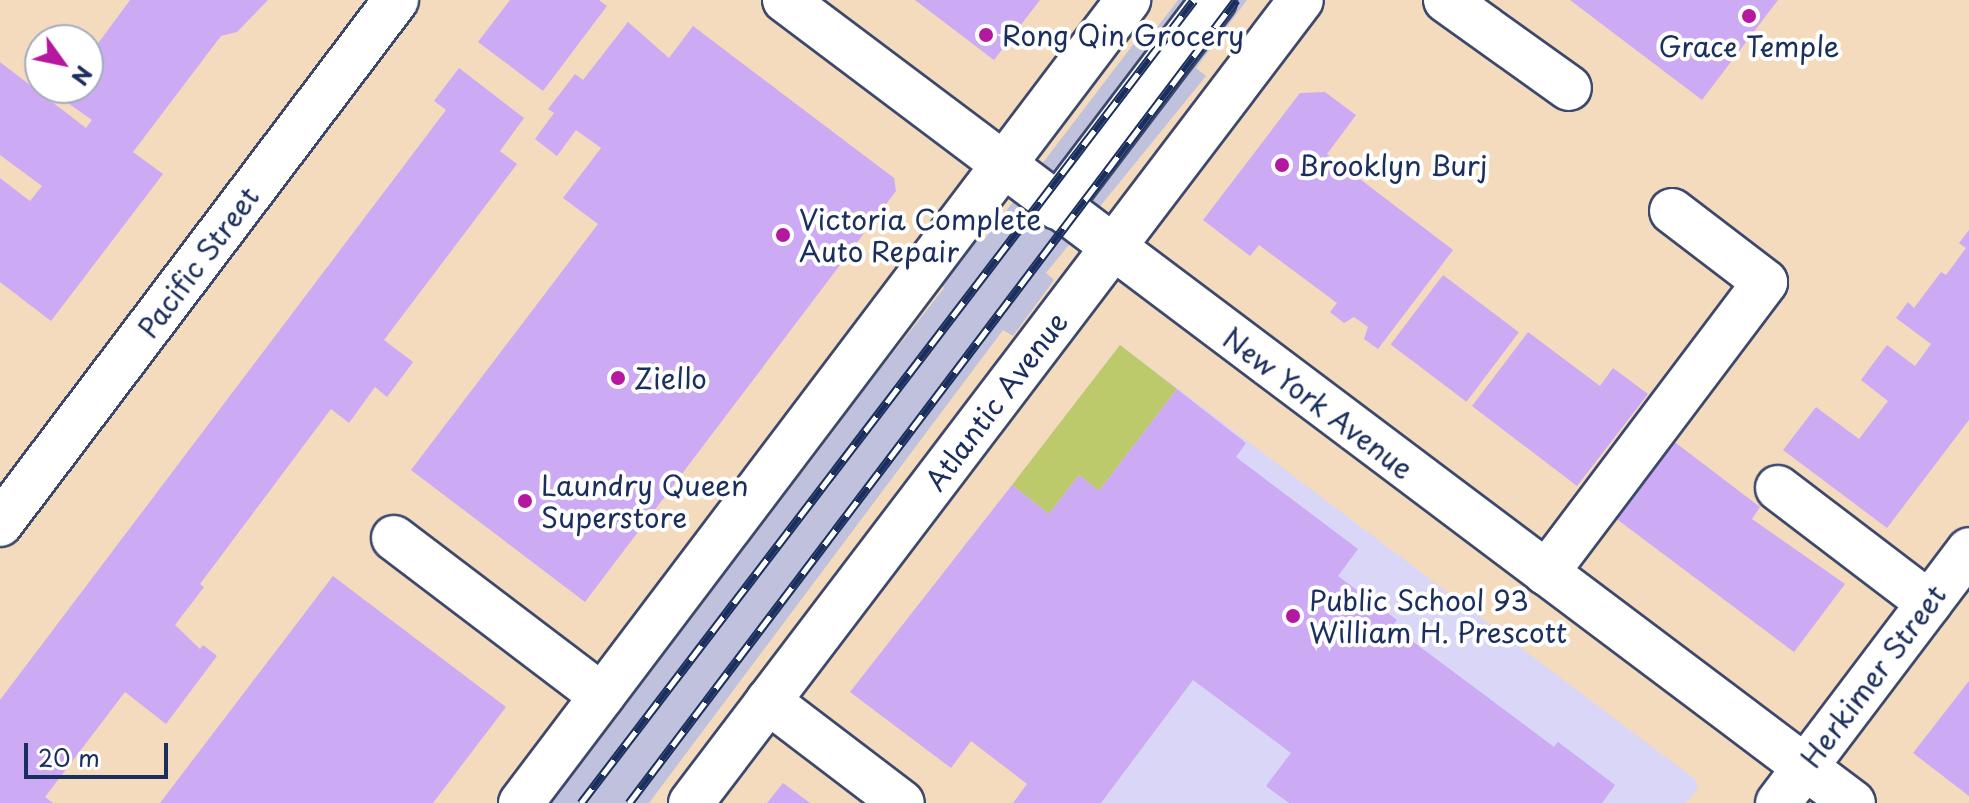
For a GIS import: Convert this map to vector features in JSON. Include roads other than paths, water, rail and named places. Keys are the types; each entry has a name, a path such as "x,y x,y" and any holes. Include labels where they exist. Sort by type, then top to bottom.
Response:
{"street":[{"name":"Pacific Street","path":"0,524 396,0"},
{"name":"New York Avenue","path":"785,0 1112,249 1853,803"},
{"path":"521,803 1128,0"},
{"path":"1057,207 1214,0"},
{"name":"Atlantic Avenue","path":"691,803 1301,0"},
{"path":"1446,0 1569,88"},
{"path":"1546,573 1765,282 1672,211"},
{"path":"1778,488 1929,603"},
{"path":"394,538 602,696"},
{"name":"Herkimer Street","path":"1778,803 1969,550"},
{"path":"768,701 902,803"}],"railway":[{"path":"581,803 1194,0"},
{"path":"629,803 1236,0"}],"place":[{"name":"Grace Temple","path":"1749,16"},
{"name":"Rong Qin Grocery","path":"986,35"},
{"name":"Brooklyn Burj","path":"1282,165"},
{"name":"Victoria Complete Auto Repair","path":"783,235"},
{"name":"Ziello","path":"618,378"},
{"name":"Laundry Queen Superstore","path":"525,501"},
{"name":"Public School 93 William H. Prescott","path":"1293,616"}]}
